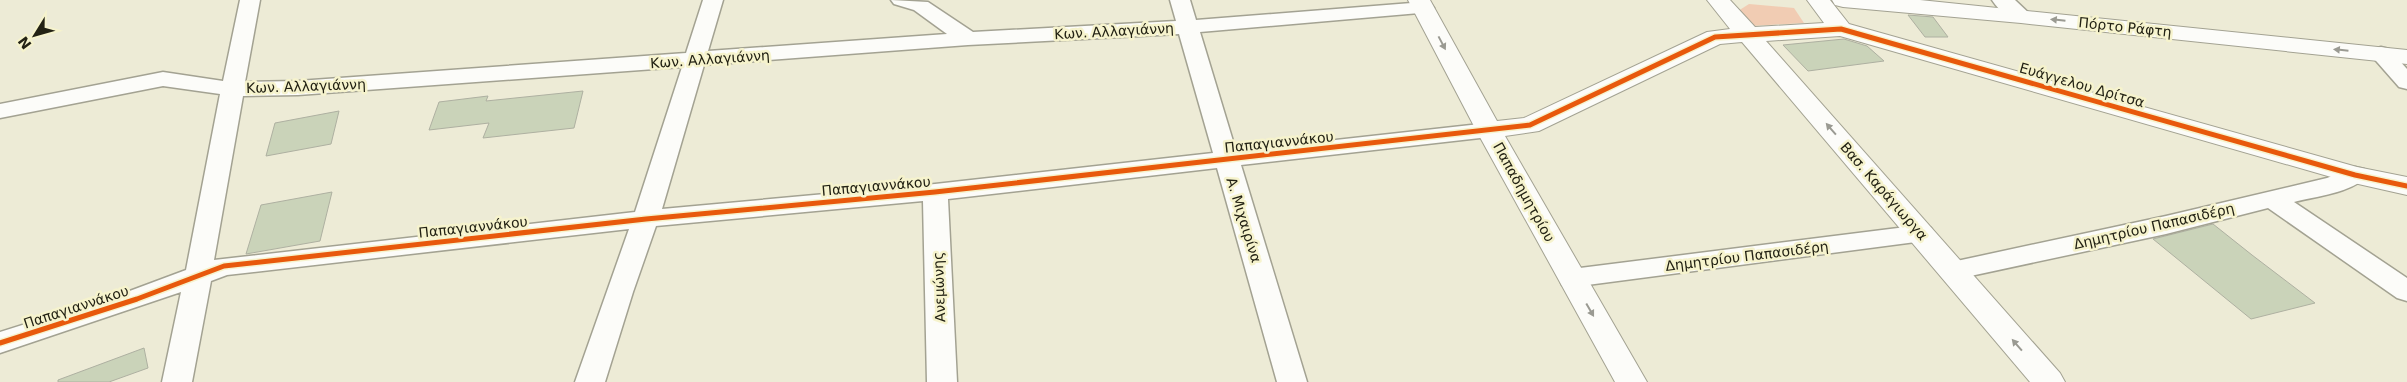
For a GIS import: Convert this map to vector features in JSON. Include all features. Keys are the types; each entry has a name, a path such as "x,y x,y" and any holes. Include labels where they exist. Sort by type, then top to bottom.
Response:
{"main road":[{"name":"Βασ. Καράγιωργα","path":"1718,0 2049,382"},
{"path":"1818,0 1841,29"},
{"name":"Πόρτο Ράφτη","path":"1843,0 2021,16 2407,57"},
{"name":"Παπαδημητρίου","path":"1422,4 1489,130 1631,382"},
{"name":"Ευάγγελου Δρίτσα","path":"1748,34 1841,29 2355,175 2407,186"},
{"name":"Παπαγιαννάκου","path":"1489,130 1530,125 1715,38 1748,34"}],"street":[{"path":"177,382 200,275 232,89 250,0"},
{"path":"590,382 619,292 646,219 713,0"},
{"path":"902,0 944,10 968,39"},
{"name":"Α. Μιχαιρίνα","path":"1180,0 1292,382"},
{"path":"2002,0 2021,16"},
{"name":"Κων. Αλλαγιάννη","path":"0,110 163,79 174,79 232,89 298,88 968,39 1188,26 1422,4"},
{"path":"2381,54 2407,82"},
{"name":"Παπαγιαννάκου","path":"0,343 137,299 224,266 646,219 935,192 1489,130"},
{"name":"Δημητρίου Παπασιδέρη","path":"1952,271 2166,225 2334,184 2355,175"},
{"name":"Ανεμώνης","path":"935,192 942,382"},
{"path":"2272,199 2407,291"},
{"name":"Δημητρίου Παπασιδέρη","path":"1572,278 1922,234"}],"shaded area":[{"path":"1749,4 1794,8 1804,23 1751,26 1738,11"}],"building":[{"path":"1908,15 1933,17 1948,37 1925,37"},
{"path":"1844,39 1867,46 1884,61 1808,71 1783,45"},
{"path":"583,91 574,128 483,138 489,123 429,130 439,102 488,96 486,101"},
{"path":"339,111 331,144 266,156 275,123"},
{"path":"332,192 320,241 246,254 261,205"},
{"path":"2213,224 2315,303 2251,319 2153,239"},
{"path":"144,348 148,368 109,382 58,382 58,380"}],"cycle path":[{"path":"0,343 137,299 224,266 646,219 935,192 1530,125 1715,37 1841,29 2355,175 2407,186"}]}
